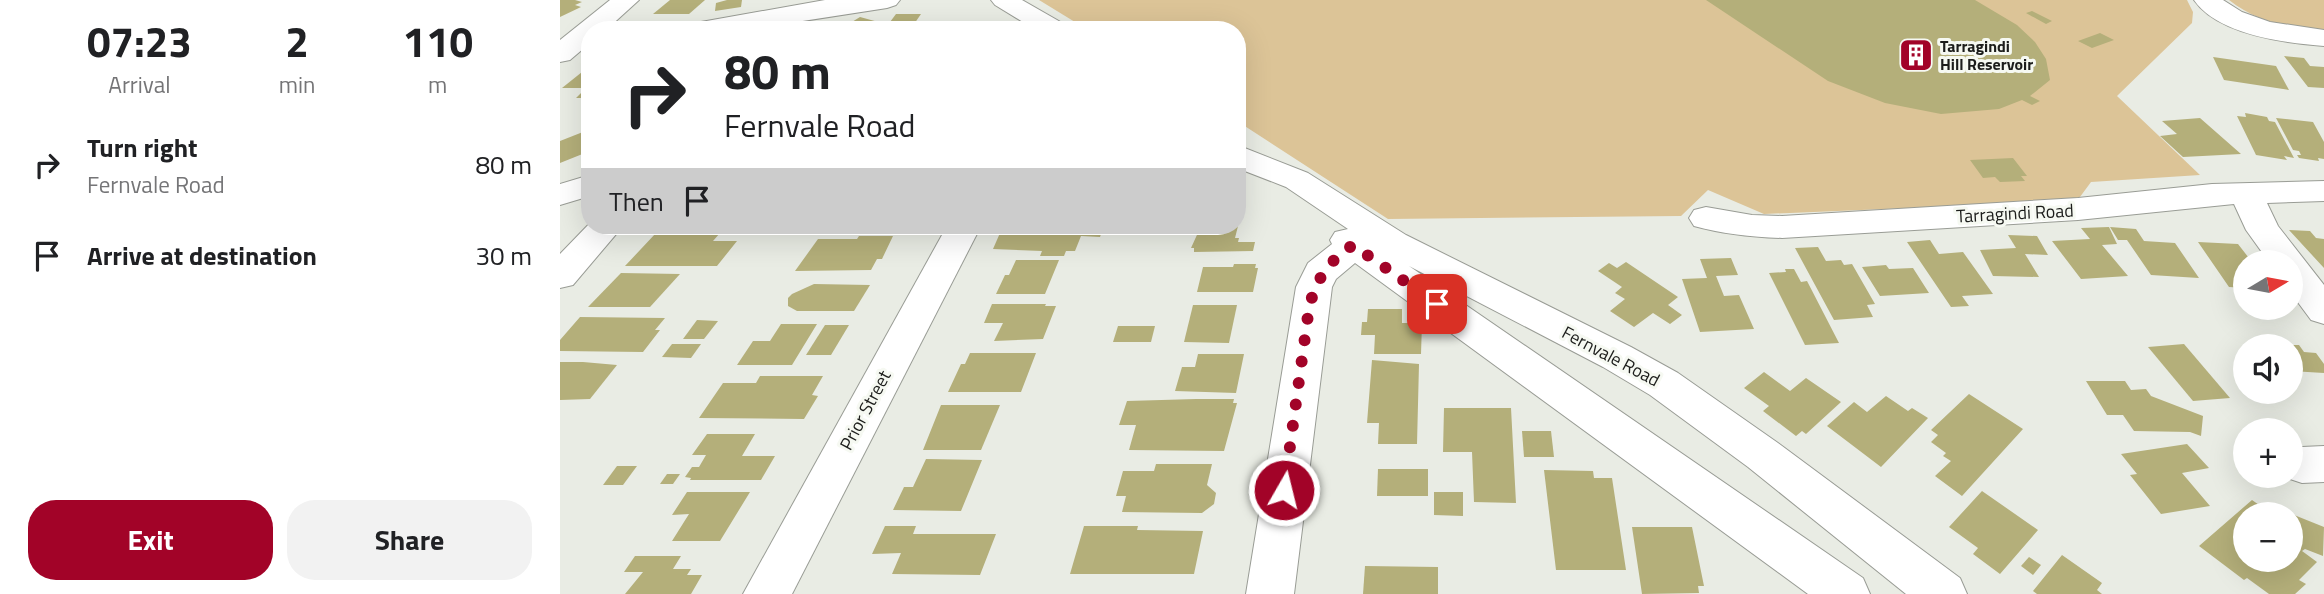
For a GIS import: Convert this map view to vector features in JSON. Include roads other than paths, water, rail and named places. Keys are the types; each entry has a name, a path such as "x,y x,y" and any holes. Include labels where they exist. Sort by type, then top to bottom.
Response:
{"street":[{"path":"600,21 626,0"},
{"path":"798,18 841,0"},
{"path":"774,21 887,0"},
{"path":"977,0 1011,21"},
{"path":"1004,0 1040,21"},
{"path":"2207,0 2227,14 2256,26 2290,35 2324,38"},
{"path":"560,54 581,37"},
{"path":"560,54 581,51"},
{"name":"Fernvale Road","path":"1246,160 1297,180 1394,243 1617,357 1664,384 1763,455 1943,594"},
{"name":"Fernvale Road","path":"1246,161 1279,193 1846,594"},
{"path":"560,194 581,188"},
{"name":"Tarragindi Road","path":"1706,218 1752,226 1782,227 2078,209 2203,195 2324,191"},
{"path":"2246,194 2267,236 2278,250"},
{"path":"560,276 598,235"},
{"name":"Prior Street","path":"767,594 959,235"},
{"path":"1270,594 1314,287 1321,272 1353,245"},
{"path":"2303,283 2324,310"}],"place":[{"name":"Tarragindi Hill Reservoir","path":"1916,55"}]}
